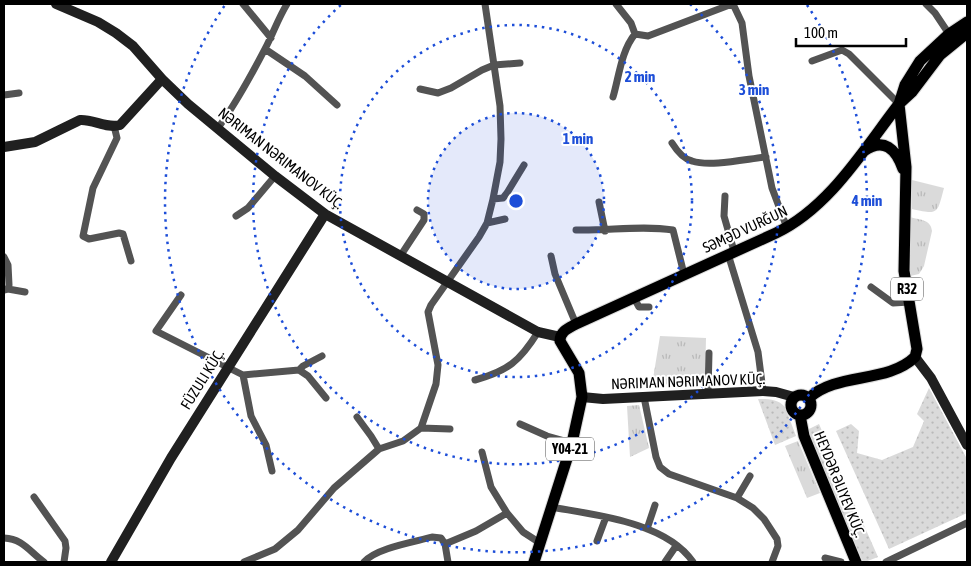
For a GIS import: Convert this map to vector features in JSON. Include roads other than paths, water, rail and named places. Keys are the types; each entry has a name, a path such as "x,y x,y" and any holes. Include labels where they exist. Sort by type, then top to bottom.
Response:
{"main road":[{"path":"899,104 911,74 933,48 967,22"},
{"name":"SƏMƏD VURĞUN","path":"560,337 562,332 576,324 787,228 808,213 833,188 940,55 967,33"},
{"name":"R32","path":"899,104 906,178 904,271 917,349 915,357"},
{"path":"862,152 877,144 890,148 898,158 906,178"},
{"name":"Y04-21","path":"534,562 572,443 582,397 579,373 560,341 560,337"},
{"path":"809,398 815,392 824,388 899,368 915,357"},
{"path":"800,394 809,398 811,404 807,414 800,415 792,410 790,403 794,397 800,394"},
{"name":"HEYDƏR ƏLIYEV KÜÇ.","path":"800,415 804,436 854,558"}],"street":[{"name":"NƏRIMAN NƏRIMANOV KÜÇ.","path":"56,4 98,22 133,46 162,79 188,104 275,176 325,214 538,332 560,337"},
{"path":"243,4 270,38"},
{"path":"218,128 232,109 287,4"},
{"path":"244,562 275,549 298,530 334,488 379,449 403,441 421,428 436,384 438,365 428,312 487,224 500,162 500,106 485,4"},
{"path":"616,4 631,23 635,34"},
{"path":"635,34 648,36 733,4 742,23 749,76 772,188 787,228"},
{"path":"926,4 935,13 949,34"},
{"path":"613,98 625,52 629,41 635,34"},
{"path":"265,49 305,76 337,105"},
{"path":"812,61 842,50 849,54 899,104"},
{"path":"420,89 438,93 494,65 520,63"},
{"path":"4,146 35,142 80,120 87,119 114,126 125,121 162,79"},
{"path":"4,95 19,93"},
{"path":"114,126 117,138 93,188 83,236 89,239 123,234 131,261"},
{"path":"672,143 678,152 692,162 712,163 766,157"},
{"path":"493,199 503,198 524,166"},
{"path":"236,216 248,208 275,176"},
{"path":"725,196 724,216 731,253 758,352 763,391"},
{"path":"599,202 605,230"},
{"path":"401,255 424,220 424,214 417,210"},
{"name":"FÜZULI KÜÇ.","path":"115,561 171,458 325,214"},
{"path":"487,224 505,219"},
{"path":"576,230 658,228 673,230 684,274"},
{"path":"551,256 555,274 576,324"},
{"path":"4,257 8,265 6,290 25,292"},
{"path":"871,287 893,303 909,302"},
{"path":"181,294 156,331 243,375 300,370 308,376 326,398"},
{"path":"634,298 639,307 649,307"},
{"path":"475,380 495,374 518,360 527,350 538,332"},
{"path":"708,393 709,352"},
{"path":"300,370 303,366 322,356"},
{"path":"915,357 930,378 967,445"},
{"path":"243,375 251,416 266,445 272,471"},
{"name":"NƏRIMAN NƏRIMANOV KÜÇ.","path":"582,397 603,399 763,391 794,397"},
{"path":"644,397 656,457 660,467 669,474 736,498 753,508 764,519 777,539 778,546 772,562"},
{"path":"356,417 372,436 379,449"},
{"path":"520,424 547,436 572,443"},
{"path":"421,428 450,429"},
{"path":"482,452 491,487 507,513 523,532 540,543"},
{"path":"736,498 750,476"},
{"path":"34,497 65,541 64,562"},
{"path":"647,529 655,505"},
{"path":"551,507 606,517 647,529 669,540 694,562"},
{"path":"445,544 476,531 507,513"},
{"path":"597,541 606,517"},
{"path":"886,562 967,523"},
{"path":"364,562 379,553 432,537 441,538 445,544 448,562"},
{"path":"4,538 21,542 44,562"},
{"path":"665,562 676,546"},
{"path":"825,558 842,562 854,558"}]}
